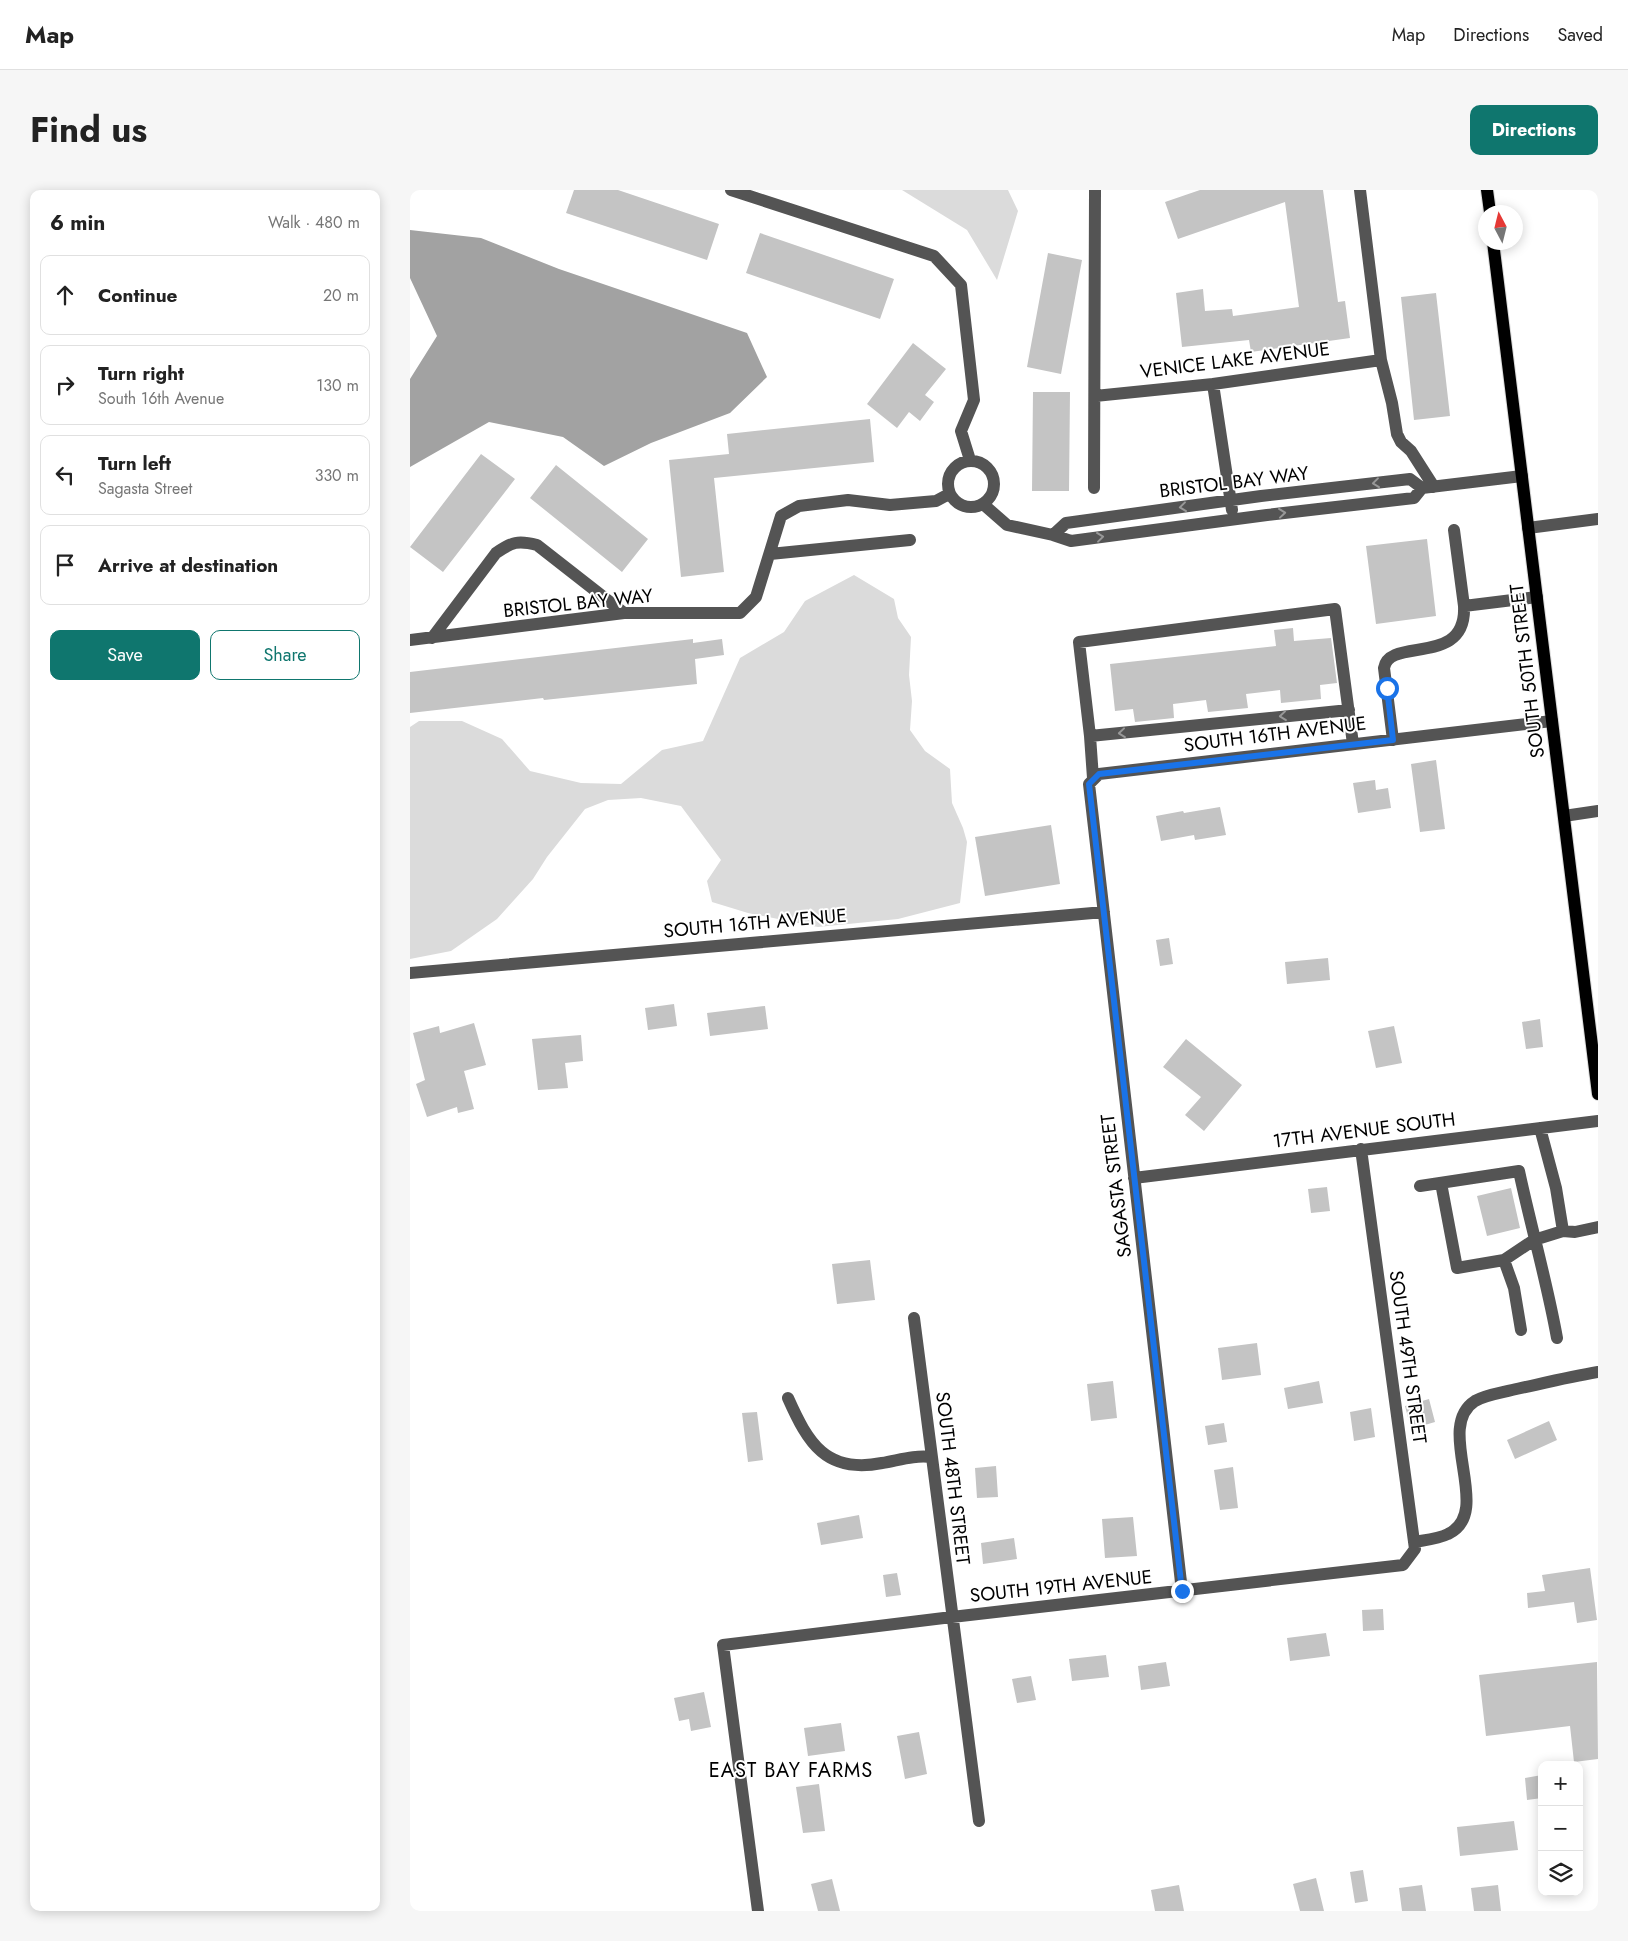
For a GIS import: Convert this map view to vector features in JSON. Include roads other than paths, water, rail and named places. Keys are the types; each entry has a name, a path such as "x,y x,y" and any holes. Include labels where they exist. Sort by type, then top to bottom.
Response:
{"main road":[{"path":"1487,190 1489,205"},
{"name":"SOUTH 50TH STREET","path":"1494,250 1598,1094"}],"street":[{"path":"731,190 934,256 961,284 974,400 961,431 970,460"},
{"path":"1094,488 1095,190"},
{"path":"1360,190 1381,360 1392,403 1397,434 1411,451 1428,487"},
{"name":"VENICE LAKE AVENUE","path":"1095,396 1213,384 1381,360"},
{"path":"1213,384 1234,520"},
{"path":"970,460 984,464 993,477 993,492 983,504 968,508 954,501 950,494 947,479 950,472 956,466 970,460"},
{"name":"BRISTOL BAY WAY","path":"1053,535 1066,523 1231,501 1410,479 1428,487 1522,476"},
{"name":"BRISTOL BAY WAY","path":"983,504 1007,525 1071,541 1414,498 1428,487"},
{"name":"BRISTOL BAY WAY","path":"410,640 624,613 740,613 756,597 781,516 799,506 848,500 890,506 936,501 950,494"},
{"path":"1528,528 1598,519"},
{"path":"1393,740 1384,668 1385,662 1390,657 1400,653 1446,644 1462,624 1464,606 1454,530"},
{"path":"770,554 910,540"},
{"path":"432,638 496,552 508,544 523,541 537,545 624,613"},
{"path":"1464,606 1537,597"},
{"name":"SAGASTA STREET","path":"1182,1591 1089,784 1093,778 1079,642 1336,610 1349,710"},
{"path":"1090,736 1349,710 1354,744"},
{"name":"SOUTH 16TH AVENUE","path":"1093,778 1099,774 1552,722"},
{"path":"1564,816 1598,811"},
{"name":"SOUTH 16TH AVENUE","path":"410,973 1104,912"},
{"name":"17TH AVENUE SOUTH","path":"1134,1178 1598,1121"},
{"path":"1540,1128 1556,1188 1563,1231"},
{"name":"SOUTH 49TH STREET","path":"1361,1149 1414,1542"},
{"path":"1420,1186 1519,1171 1534,1240 1548,1290 1557,1338"},
{"path":"1441,1183 1457,1268 1504,1260 1534,1240 1563,1231 1575,1232 1598,1227"},
{"path":"1504,1260 1514,1288 1521,1330"},
{"name":"SOUTH 48TH STREET","path":"914,1318 979,1821"},
{"path":"1414,1542 1448,1534 1458,1527 1465,1517 1467,1505 1460,1440 1461,1420 1465,1410 1475,1401 1490,1396 1598,1372"},
{"path":"788,1398 801,1427 812,1442 824,1455 842,1463 870,1465 906,1457 920,1456 932,1458"},
{"name":"SOUTH 19TH AVENUE","path":"758,1911 723,1645 1402,1565 1415,1549 1414,1542"}],"district":[{"name":"EAST BAY FARMS","path":"791,1770"}]}
